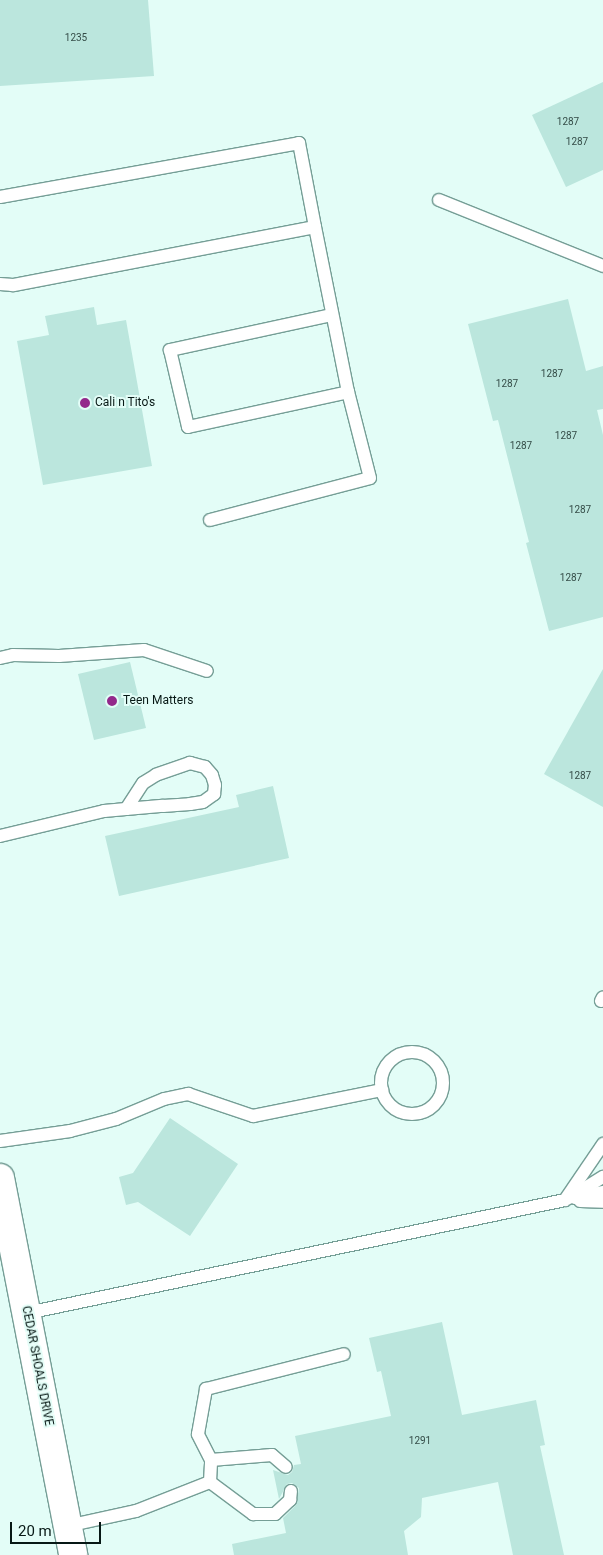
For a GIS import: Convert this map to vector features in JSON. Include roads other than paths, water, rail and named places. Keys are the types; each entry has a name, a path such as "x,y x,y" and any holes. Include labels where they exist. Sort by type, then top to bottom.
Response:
{"street":[{"name":"CEDAR SHOALS DRIVE","path":"0,1178 73,1555"}],"lane":[{"path":"0,197 299,143 348,392 370,478 210,520"},
{"path":"439,200 603,266"},
{"path":"0,284 13,286 314,226"},
{"path":"332,315 170,350 188,427 348,392"},
{"path":"0,658 144,650 208,671"},
{"path":"0,836 104,811 126,810 203,802 214,794 215,785 212,775 204,767 190,763 156,775 143,783 126,810"},
{"path":"411,1052 430,1058 442,1074 441,1094 436,1103 418,1113 398,1110 390,1104 382,1090 382,1076 386,1067 392,1059 401,1054 411,1052"},
{"path":"0,1140 70,1131 116,1120 164,1099 188,1094 253,1116 382,1090"},
{"path":"565,1200 603,1144"},
{"path":"565,1200 603,1177"},
{"path":"27,1313 603,1192"},
{"path":"565,1200 603,1202"},
{"path":"210,1482 211,1460 198,1434 206,1389 344,1354"},
{"path":"211,1460 272,1455 286,1467"},
{"path":"67,1526 136,1511 210,1482"},
{"path":"210,1482 253,1514 275,1514 290,1500 291,1491"}],"place":[{"name":"Cali n Tito's","path":"85,403"},
{"name":"Teen Matters","path":"112,701"}]}
